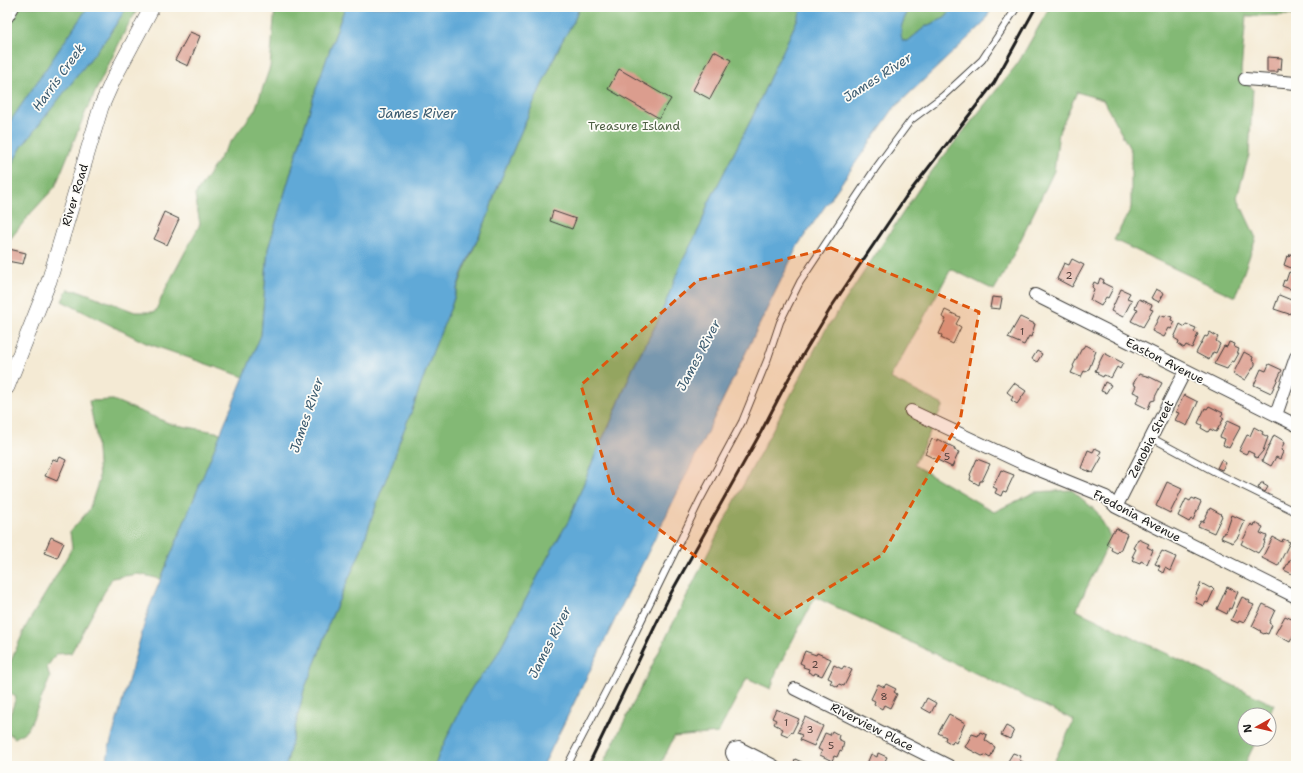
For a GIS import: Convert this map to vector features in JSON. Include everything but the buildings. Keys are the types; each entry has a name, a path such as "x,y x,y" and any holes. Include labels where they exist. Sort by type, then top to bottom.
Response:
{"street":[{"path":"7,17 13,7"},
{"name":"River Road","path":"7,387 49,281 101,107 113,80 152,7"},
{"path":"1245,79 1296,82"},
{"name":"Easton Avenue","path":"1035,295 1296,425"},
{"path":"1276,415 1296,357"},
{"name":"Zenobia Street","path":"1116,507 1185,371"},
{"name":"Fredonia Avenue","path":"911,411 1022,463 1106,497 1116,507 1296,597"},
{"name":"Riverview Place","path":"795,689 949,766"},
{"path":"748,766 733,757 732,752 734,749 739,748 774,766"}],"lane":[{"path":"567,766 624,656 700,500 742,422 768,358 780,322 800,282 875,169 911,120 943,96 982,60 1017,7"},
{"path":"1152,438 1217,473 1296,512"}],"highlighted area":[{"path":"831,248 979,312 960,421 882,555 779,618 614,496 581,385 698,280"}],"green space":[{"path":"7,7 88,7 7,126"},
{"path":"127,7 139,7 127,27 86,111 55,187 31,213 7,243 7,172 23,145 109,35"},
{"path":"275,7 345,7 316,89 268,249 261,335 244,377 146,343 62,301 67,290 80,291 135,312 155,312 200,224 195,195 227,147 255,110 270,67"},
{"name":"Treasure Island","path":"579,7 803,7 752,118 708,204 701,225 681,264 659,319 633,368 610,424 600,443 569,520 494,660 473,686 467,696 439,754 435,766 286,766 304,690 319,653 328,625 360,553 399,442 463,273 488,216 495,193 529,113 561,43 574,21"},
{"path":"910,7 954,7 945,18 926,26 908,41 902,41 900,32 901,27"},
{"path":"1050,7 1296,7 1296,19 1292,15 1246,16 1241,71 1243,78 1253,89 1249,155 1237,197 1256,238 1235,297 1114,240 1131,208 1131,151 1103,100 1077,92 1059,132 1054,171 1008,266 994,290 951,269 890,378 943,405 914,465 994,512 1035,492 1072,490 1097,512 1111,538 1076,610 1274,705 1273,707 1237,707 1237,747 1253,747 1244,766 1060,766 1054,762 1074,720 815,597 777,670 771,689 747,678 718,733 674,737 660,766 602,766 720,529 823,334 924,181 1018,63"},
{"path":"113,400 171,424 221,433 161,579 138,574 112,578 71,653 56,654 47,667 50,678 31,723 26,731 15,738 7,732 7,724 16,697 7,692 7,670 26,626 72,548 70,532 89,510 99,480 96,435 89,401"}],"water":[{"name":"Harris Creek","path":"88,7 127,7 109,35 23,145 7,172 7,126"},
{"name":"James River","path":"345,7 579,7 574,21 561,43 529,113 495,193 488,216 462,273 451,307 433,351 380,494 360,553 328,625 319,653 304,690 286,766 106,766 109,748 149,608 261,335 268,249 316,89"},
{"name":"James River","path":"803,7 910,7 901,28 901,37 903,41 908,41 926,26 945,18 954,7 992,7 984,23 894,108 798,245 543,766 435,766 439,754 467,696 473,686 494,660 569,520 600,443 610,424 633,368 659,319 681,264 701,225 708,204 752,118"}],"railway":[{"path":"588,766 671,593 761,432 789,378 832,306 905,198 994,83 1036,7"}]}
